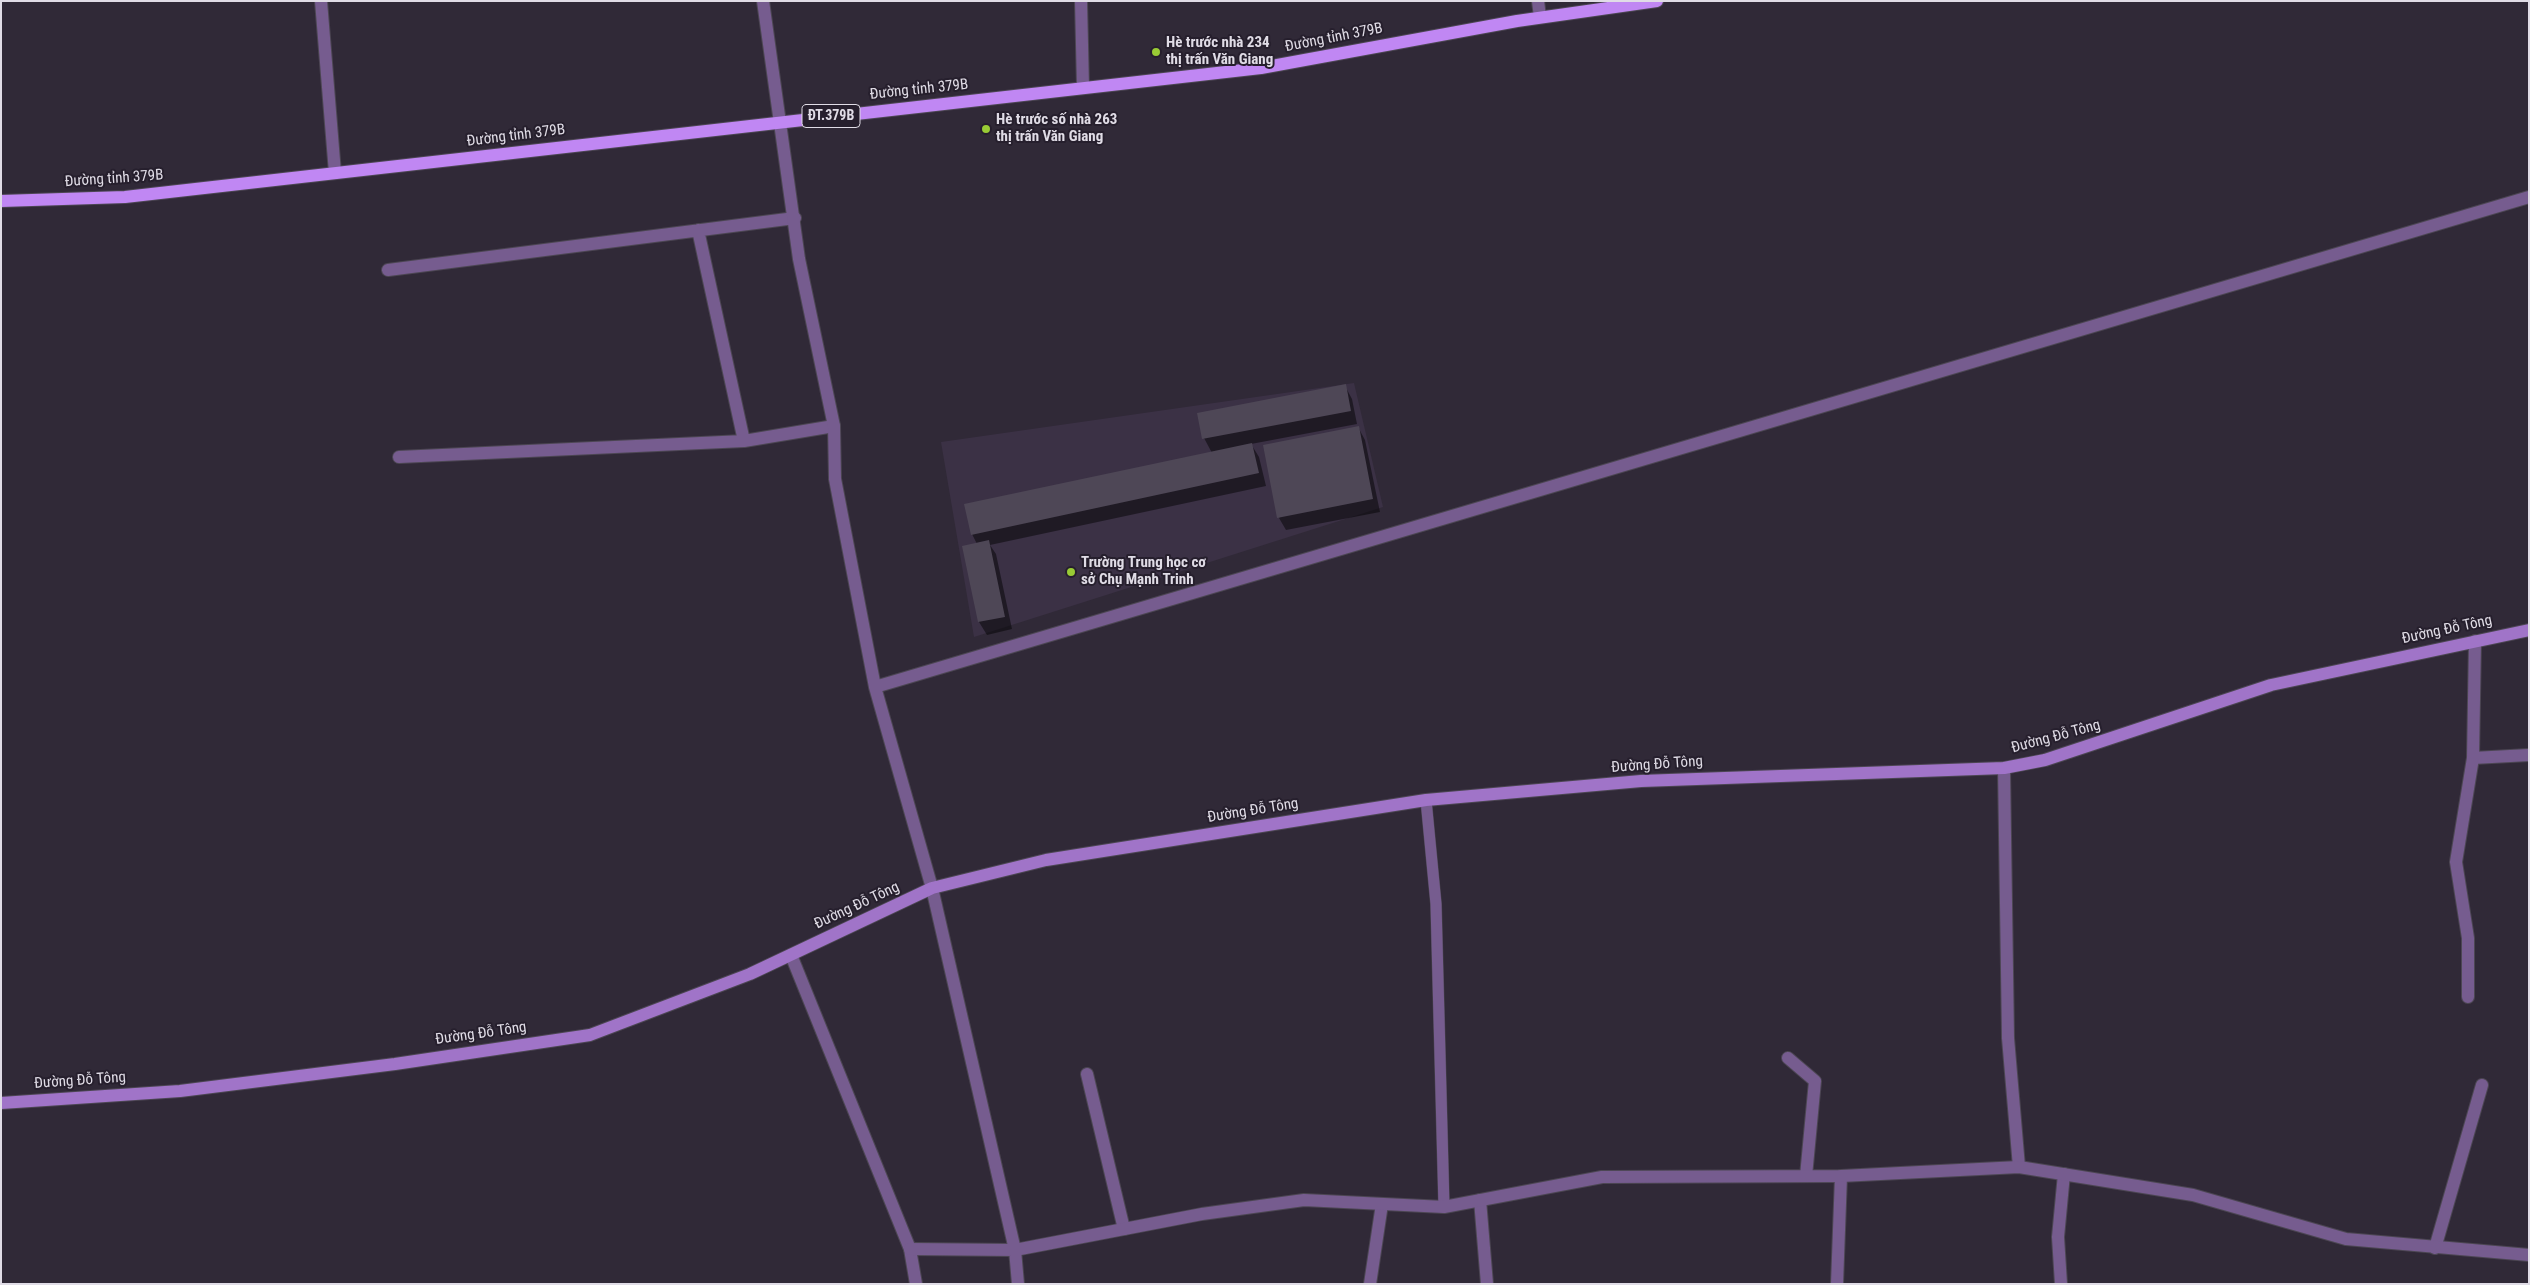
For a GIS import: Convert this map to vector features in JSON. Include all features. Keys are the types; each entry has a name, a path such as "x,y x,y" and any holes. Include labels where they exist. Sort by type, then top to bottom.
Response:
{"main road":[{"name":"Đường tỉnh 379B","path":"1,201 125,197 1261,68 1540,17 1657,1"},
{"name":"Đường Đỗ Tông","path":"1,1103 180,1091 395,1064 590,1035 750,974 932,888 1046,860 1426,800 1641,782 2004,768 2045,760 2271,685 2529,630"}],"street":[{"path":"321,1 335,173"},
{"path":"763,1 795,218 799,259 834,426 835,479 875,687 932,888 1016,1250 1018,1284"},
{"path":"1081,1 1083,88"},
{"path":"1538,1 1540,17"},
{"path":"875,687 2529,197"},
{"path":"388,270 795,218"},
{"path":"698,230 744,441"},
{"path":"399,457 744,441 834,426"},
{"path":"2468,997 2468,938 2456,862 2473,758 2475,641"},
{"path":"2473,758 2529,755"},
{"path":"2004,768 2008,1038 2019,1167"},
{"path":"791,955 910,1249 916,1284"},
{"path":"1788,1058 1815,1081 1806,1176"},
{"path":"1088,1074 1124,1229"},
{"path":"2435,1248 2482,1085"},
{"path":"910,1249 1016,1250 1202,1214 1304,1200 1444,1207 1602,1177 1841,1176 2019,1167 2194,1195 2346,1239 2529,1255"},
{"path":"2061,1284 2058,1237 2064,1174"},
{"path":"1837,1284 1841,1176"},
{"path":"1480,1200 1487,1284"},
{"path":"1370,1284 1382,1204"}],"lane":[{"path":"1426,800 1436,904 1444,1207"}],"shaded area":[{"name":"Trường Trung học cơ sở Chụ Mạnh Trinh","path":"1354,383 1383,507 974,637 941,442"}],"building":[{"path":"1346,384 1351,411 1202,439 1197,413"},
{"path":"1359,426 1373,499 1277,518 1263,445"},
{"path":"1252,443 1259,473 971,535 964,504"},
{"path":"989,540 1005,617 978,622 962,546"}],"place":[{"name":"Hè trước nhà 234 thị trấn Văn Giang","path":"1156,52"},
{"name":"Hè trước số nhà 263 thị trấn Văn Giang","path":"986,129"},
{"name":"Trường Trung học cơ sở Chụ Mạnh Trinh","path":"1071,572"}]}
